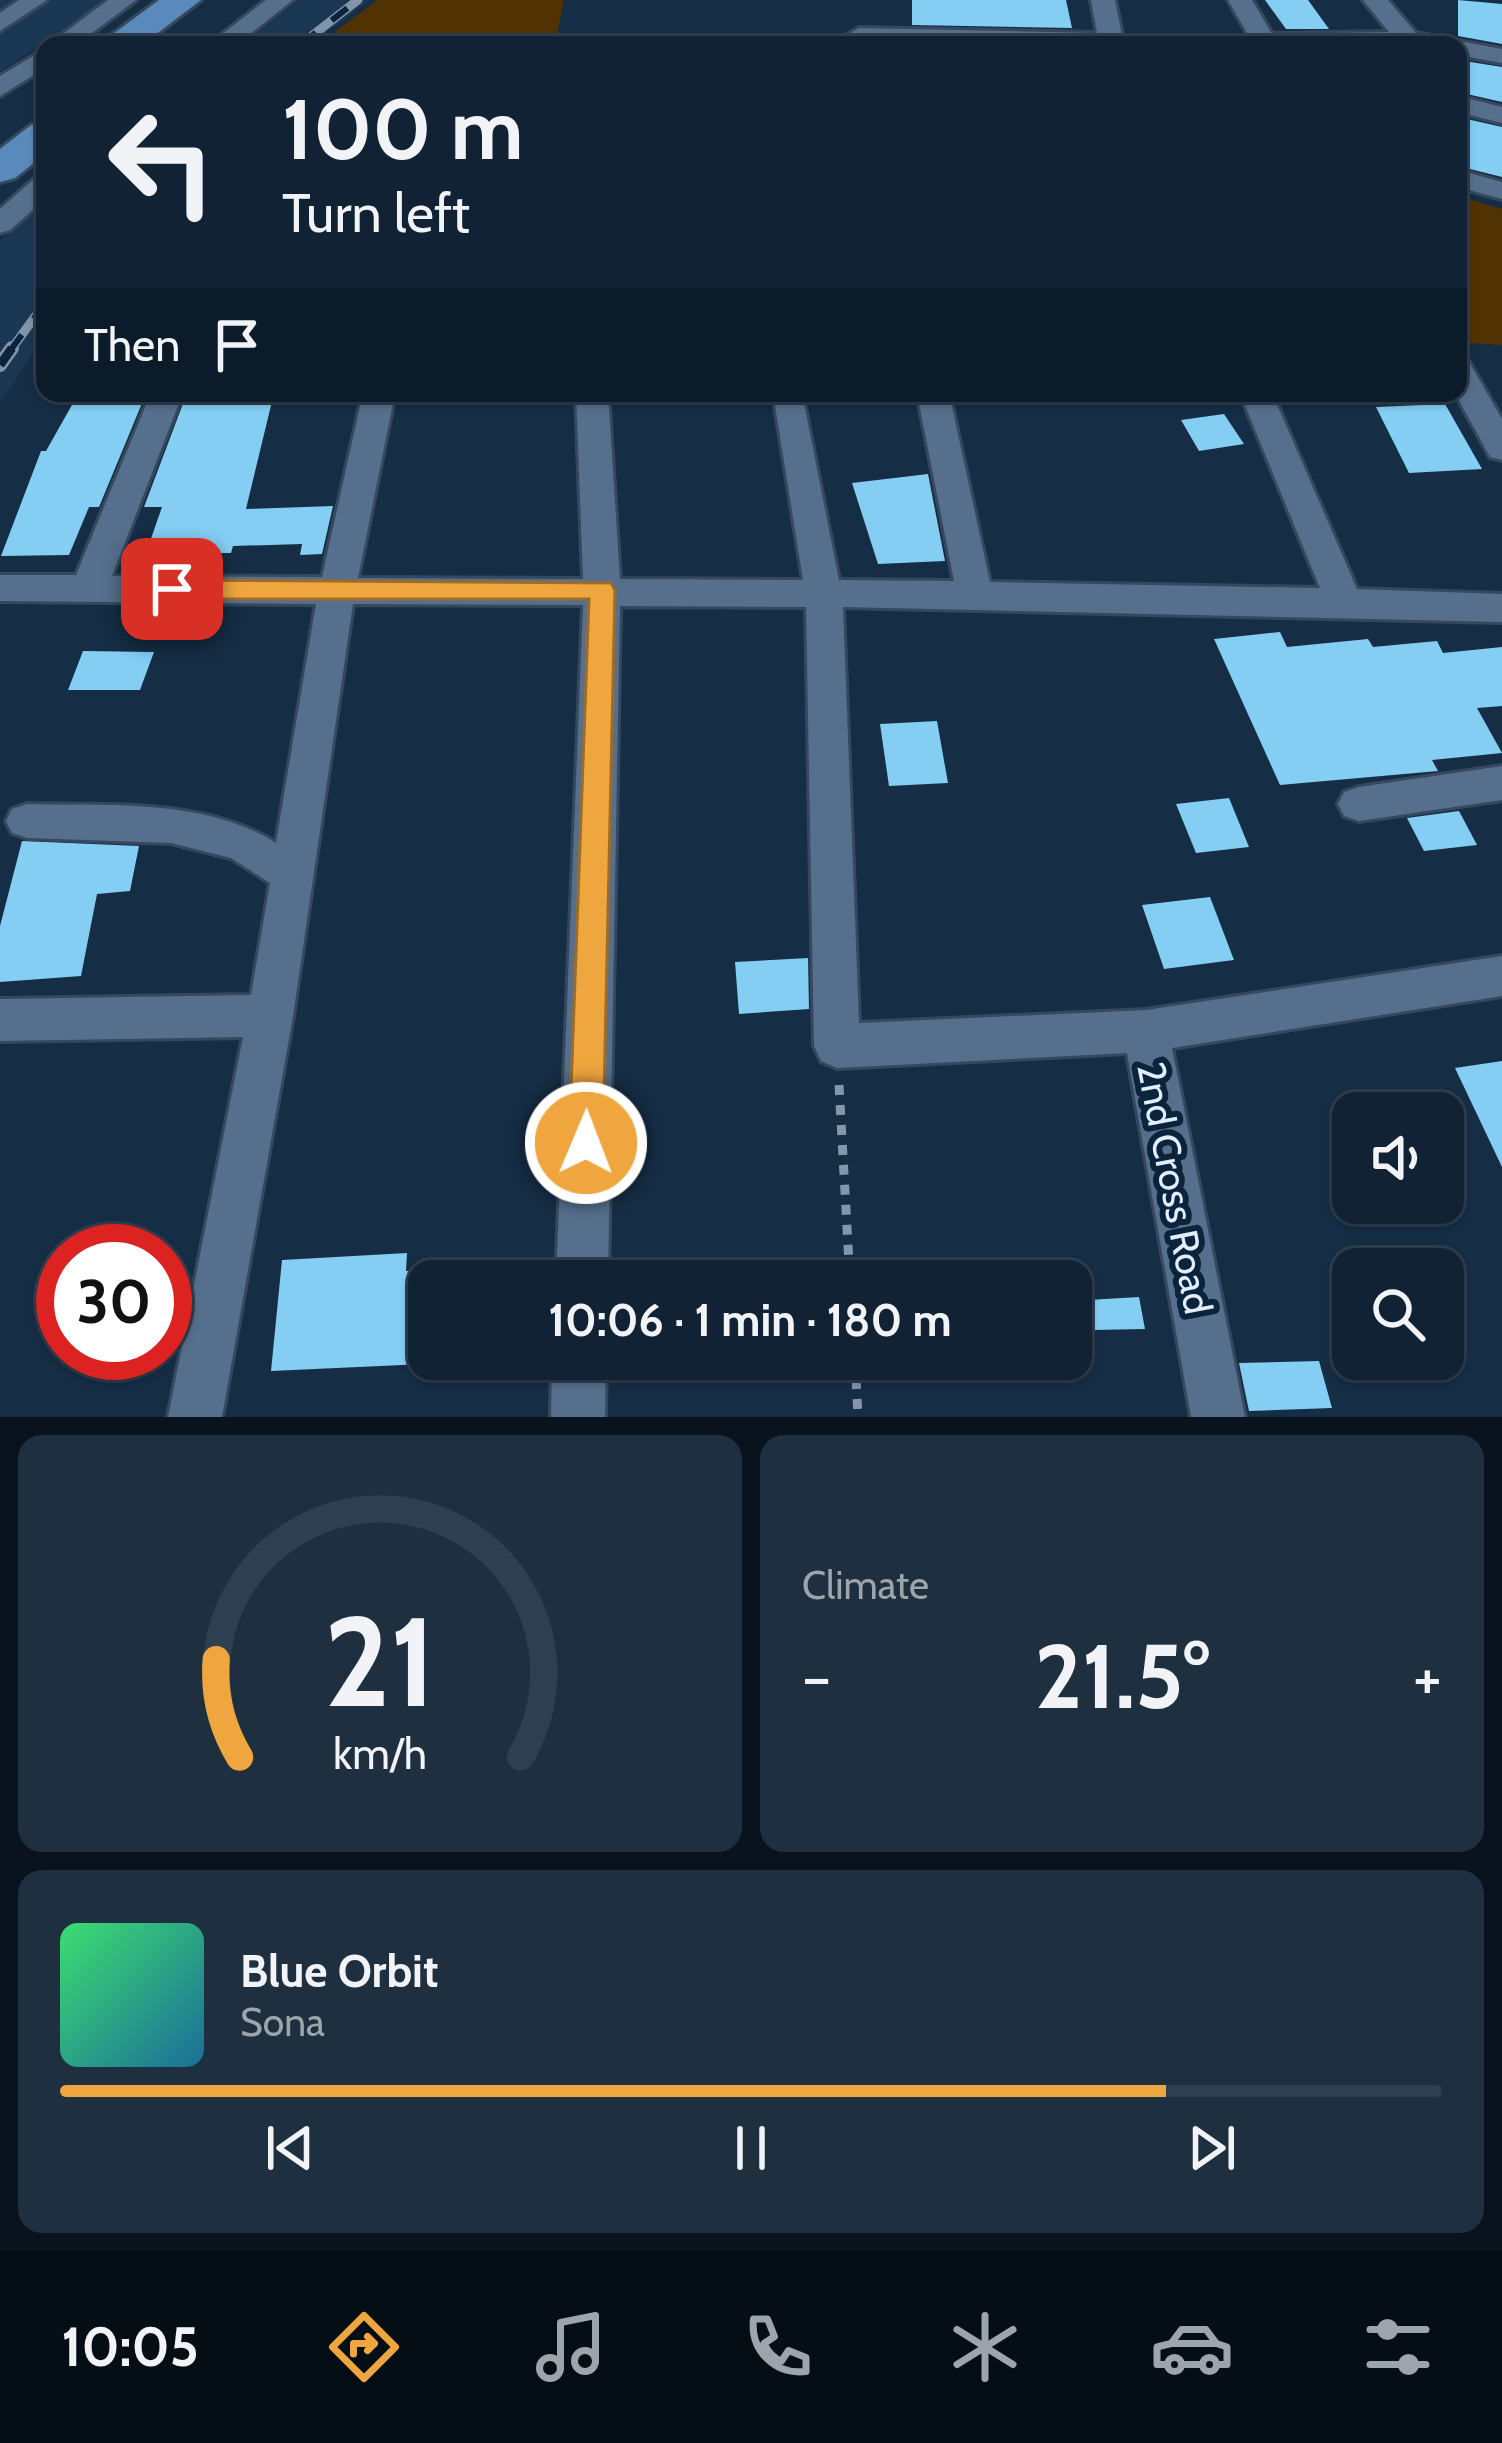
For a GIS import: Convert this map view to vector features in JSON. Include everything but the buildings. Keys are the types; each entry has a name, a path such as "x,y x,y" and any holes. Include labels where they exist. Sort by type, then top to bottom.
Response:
{"highway":[{"path":"131,36 183,0"},
{"path":"183,36 234,0"},
{"path":"0,127 36,101"},
{"path":"0,169 36,141"}],"street":[{"path":"0,24 35,0"},
{"path":"73,36 124,0"},
{"path":"232,36 281,0"},
{"path":"1103,0 1110,36"},
{"path":"1240,0 1261,36"},
{"path":"1375,0 1406,36"},
{"path":"859,32 951,36"},
{"path":"1467,50 1502,56"},
{"path":"0,88 36,62"},
{"path":"1467,106 1502,116"},
{"path":"1467,181 1502,191"},
{"path":"0,224 36,192"},
{"path":"1467,385 1502,449"},
{"path":"89,589 163,402"},
{"path":"195,1417 271,1016 338,590 377,402"},
{"path":"583,1260 602,590 592,402"},
{"path":"791,402 824,596 837,1046 1146,1031"},
{"path":"935,402 974,592"},
{"path":"1260,402 1344,602"},
{"path":"0,588 602,590 824,596 974,592 1502,608"},
{"path":"1359,804 1502,783"},
{"path":"27,820 171,826 242,843 290,873"},
{"name":"2nd Cross Road","path":"1218,1417 1146,1031 1502,976"},
{"path":"0,1020 271,1016"},
{"path":"578,1417 579,1380"}],"path":[{"path":"837,1046 849,1260"},
{"path":"856,1380 858,1417"}],"shaded area":[{"path":"0,0 109,0 54,36 36,36 36,48 0,71"},
{"path":"299,0 370,0 322,36 253,36"},
{"path":"377,0 564,0 557,36 330,36"},
{"path":"1467,199 1502,209 1502,345 1468,343"},
{"path":"36,207 36,349 0,404 0,241"}],"railway":[{"path":"312,36 358,0"},
{"path":"10,351 36,315"},
{"path":"0,365 12,348"}],"route":[{"path":"172,589 602,590 586,1143"}]}
